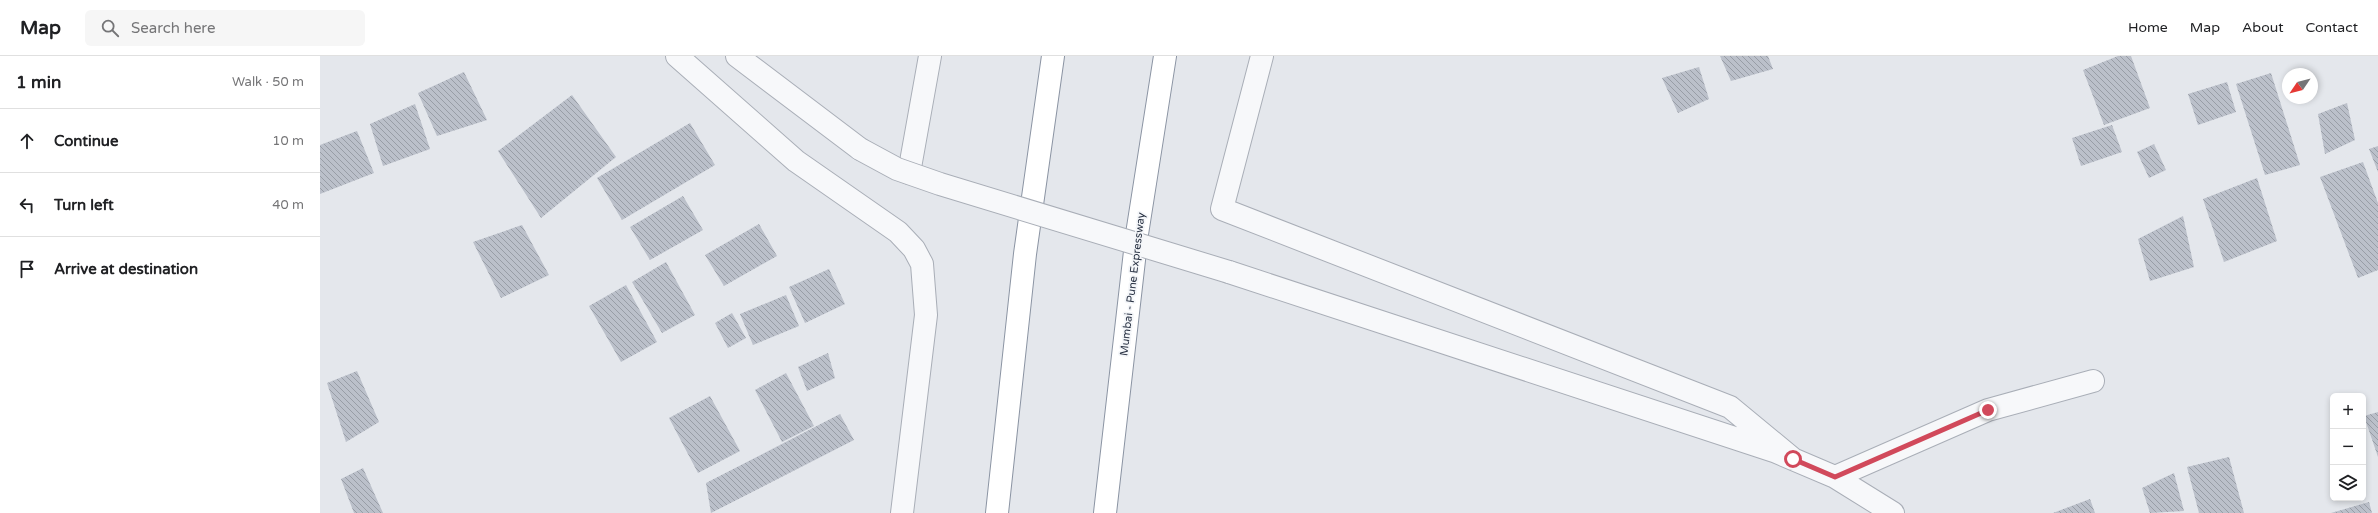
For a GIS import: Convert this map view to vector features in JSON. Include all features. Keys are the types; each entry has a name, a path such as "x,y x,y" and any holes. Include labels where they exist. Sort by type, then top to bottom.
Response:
{"highway":[{"path":"997,513 1025,254 1053,56"},
{"name":"Mumbai - Pune Expressway","path":"1105,513 1137,234 1165,56"}],"street":[{"path":"677,56 796,161 898,232 914,249 922,264 926,315 902,513"},
{"path":"737,56 860,149 909,173 1228,272 1793,459 1835,477 1893,513"},
{"path":"909,173 930,56"},
{"path":"1262,56 1222,209 1730,407 1793,459"},
{"path":"1835,477 1988,410 2093,381"}],"building":[{"path":"1720,56 1768,56 1773,69 1731,81"},
{"path":"2118,56 2131,56 2150,108 2104,125 2083,70"},
{"path":"1699,67 1709,99 1678,113 1662,78"},
{"path":"464,72 487,120 437,136 418,93"},
{"path":"2271,73 2300,165 2265,175 2236,84"},
{"path":"2227,82 2236,112 2198,125 2188,94"},
{"path":"572,95 616,157 541,218 498,151"},
{"path":"2347,103 2355,140 2325,154 2318,114"},
{"path":"415,104 430,149 383,166 370,124"},
{"path":"690,123 715,165 622,220 597,178"},
{"path":"2112,125 2122,152 2081,166 2072,138"},
{"path":"357,131 374,173 320,194 320,145"},
{"path":"2154,144 2166,170 2149,178 2137,152"},
{"path":"2378,146 2378,172 2369,149"},
{"path":"2363,162 2378,203 2378,270 2358,278 2320,177"},
{"path":"2257,178 2277,241 2224,262 2203,199"},
{"path":"683,196 703,230 650,260 630,227"},
{"path":"2183,216 2194,267 2150,281 2138,239"},
{"path":"759,224 777,256 724,286 705,255"},
{"path":"522,225 549,275 501,298 473,242"},
{"path":"666,262 695,315 662,333 632,282"},
{"path":"829,269 845,304 805,323 789,287"},
{"path":"626,285 657,342 621,362 589,306"},
{"path":"786,295 799,326 753,345 740,314"},
{"path":"732,313 746,338 728,348 715,323"},
{"path":"828,353 835,378 807,391 798,367"},
{"path":"357,371 379,422 346,442 327,383"},
{"path":"786,373 814,426 782,442 755,390"},
{"path":"710,396 740,451 698,473 669,418"},
{"path":"2378,412 2378,457 2366,422 2366,415"},
{"path":"840,414 854,440 711,513 706,483"},
{"path":"2229,457 2244,513 2199,513 2187,467"},
{"path":"363,468 383,513 354,513 341,479"},
{"path":"2174,473 2184,511 2150,513 2142,488"},
{"path":"2090,499 2095,513 2053,513"},
{"path":"2369,502 2372,513 2331,513"}],"route":[{"path":"1793,459 1835,477 1988,410"}]}
